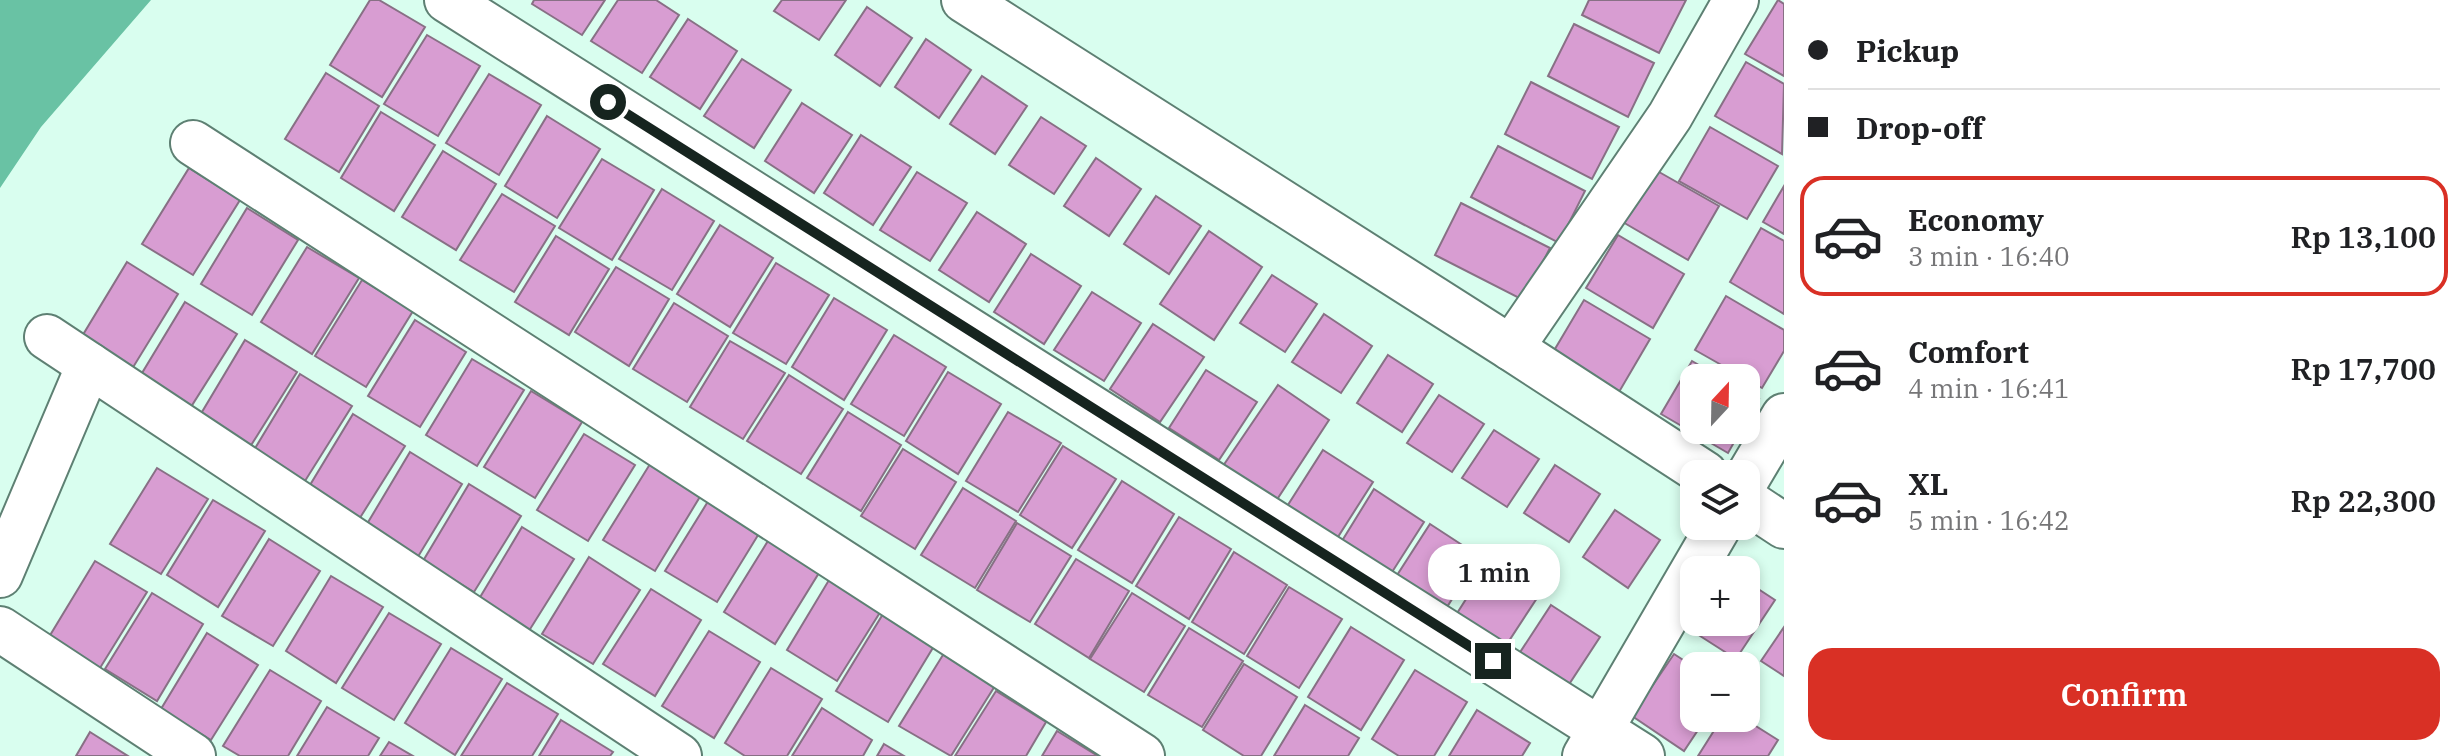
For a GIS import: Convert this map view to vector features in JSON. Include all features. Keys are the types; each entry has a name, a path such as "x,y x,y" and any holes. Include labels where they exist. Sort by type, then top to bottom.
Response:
{"street":[{"path":"447,0 1593,743 1642,756"},
{"path":"964,0 1683,460"},
{"path":"1511,348 1670,116 1736,0"},
{"path":"193,143 1142,756"},
{"path":"47,337 679,756"},
{"path":"0,575 89,365"},
{"path":"1758,460 1784,416"},
{"path":"1760,510 1784,526"},
{"path":"1593,743 1711,540"},
{"path":"0,629 193,756"}],"shaded area":[{"path":"0,0 151,0 41,127 0,188"}],"building":[{"path":"370,0 379,0 425,27 382,97 330,65"},
{"path":"534,0 605,0 582,35 532,4"},
{"path":"618,0 656,0 679,15 642,73 591,41"},
{"path":"782,0 846,0 819,40 774,11"},
{"path":"1589,0 1686,0 1659,53 1582,15"},
{"path":"1778,0 1784,4 1784,76 1745,54"},
{"path":"867,7 912,38 880,86 835,55"},
{"path":"688,19 737,51 700,109 650,77"},
{"path":"1574,24 1654,63 1628,117 1548,76"},
{"path":"427,35 480,66 438,136 384,104"},
{"path":"926,39 971,70 939,118 895,87"},
{"path":"742,59 791,90 754,148 704,116"},
{"path":"1746,62 1784,84 1782,154 1715,116"},
{"path":"326,73 379,106 339,172 285,139"},
{"path":"489,74 541,105 499,175 446,143"},
{"path":"982,76 1027,106 995,154 950,124"},
{"path":"1531,82 1619,127 1592,179 1505,134"},
{"path":"802,103 852,135 814,193 765,161"},
{"path":"381,112 435,145 394,211 341,178"},
{"path":"547,116 600,149 557,218 505,186"},
{"path":"1041,117 1086,146 1054,194 1009,165"},
{"path":"1710,127 1778,166 1747,219 1679,181"},
{"path":"861,135 911,167 873,225 824,193"},
{"path":"1498,146 1585,191 1559,243 1471,197"},
{"path":"443,151 496,184 456,250 402,217"},
{"path":"1096,158 1141,189 1109,236 1064,206"},
{"path":"602,159 654,190 612,260 559,228"},
{"path":"189,168 240,200 193,275 142,244"},
{"path":"1652,168 1719,206 1688,260 1621,221"},
{"path":"917,172 967,203 930,261 880,230"},
{"path":"1784,186 1784,234 1763,222"},
{"path":"662,189 714,221 672,290 619,259"},
{"path":"502,194 555,226 514,292 460,260"},
{"path":"1156,196 1201,226 1169,274 1124,244"},
{"path":"1461,203 1550,248 1523,300 1435,255"},
{"path":"247,208 298,240 252,315 201,284"},
{"path":"977,212 1026,244 989,302 939,270"},
{"path":"720,225 773,258 730,327 677,294"},
{"path":"1761,228 1784,241 1784,314 1730,282"},
{"path":"1209,231 1262,267 1214,340 1160,304"},
{"path":"1618,235 1684,274 1653,328 1586,288"},
{"path":"556,236 609,269 569,335 515,302"},
{"path":"307,247 359,278 312,354 261,322"},
{"path":"1031,254 1081,286 1044,344 994,312"},
{"path":"127,262 178,294 132,369 81,338"},
{"path":"776,263 829,295 786,364 733,333"},
{"path":"616,267 669,299 629,366 575,332"},
{"path":"1272,275 1317,304 1285,352 1240,323"},
{"path":"362,280 413,311 366,387 315,356"},
{"path":"1092,292 1141,323 1104,381 1054,350"},
{"path":"1726,296 1784,330 1784,351 1762,388 1760,364 1720,364 1695,350"},
{"path":"834,298 887,330 844,400 792,367"},
{"path":"1584,300 1650,339 1619,392 1552,354"},
{"path":"185,302 237,334 189,410 139,378"},
{"path":"674,303 728,336 687,402 633,369"},
{"path":"1324,314 1372,346 1341,393 1292,362"},
{"path":"415,320 466,352 420,427 368,396"},
{"path":"1153,324 1204,357 1160,422 1110,389"},
{"path":"894,335 946,367 904,436 851,404"},
{"path":"245,340 297,372 250,447 199,417"},
{"path":"730,341 785,373 743,439 690,407"},
{"path":"1388,355 1433,384 1402,432 1357,403"},
{"path":"472,359 524,390 477,466 426,435"},
{"path":"1206,370 1257,402 1219,460 1169,428"},
{"path":"948,372 1001,404 958,474 906,441"},
{"path":"300,374 352,406 305,481 254,450"},
{"path":"789,375 843,409 801,474 747,441"},
{"path":"1680,382 1680,425 1661,414"},
{"path":"1278,385 1329,420 1276,501 1223,466"},
{"path":"531,391 582,422 535,498 484,467"},
{"path":"1439,395 1484,424 1452,472 1407,443"},
{"path":"848,412 901,445 861,511 807,478"},
{"path":"1008,412 1061,443 1018,512 966,481"},
{"path":"353,414 405,446 358,521 307,490"},
{"path":"1494,430 1539,459 1507,507 1462,478"},
{"path":"584,434 635,465 588,541 537,510"},
{"path":"1713,444 1733,444 1728,453"},
{"path":"1063,446 1116,479 1072,548 1020,515"},
{"path":"903,449 956,482 915,549 861,516"},
{"path":"1323,450 1373,482 1336,540 1286,508"},
{"path":"410,452 462,484 416,560 364,529"},
{"path":"650,464 701,495 655,571 603,540"},
{"path":"1555,465 1600,494 1569,542 1524,513"},
{"path":"157,468 208,499 161,574 110,544"},
{"path":"1122,481 1174,514 1132,583 1078,550"},
{"path":"469,484 521,516 474,592 423,561"},
{"path":"963,488 1016,521 975,588 921,555"},
{"path":"1374,489 1424,522 1387,580 1337,549"},
{"path":"712,495 763,527 717,602 665,571"},
{"path":"213,500 265,531 218,607 167,575"},
{"path":"1615,510 1660,540 1628,588 1583,557"},
{"path":"1179,517 1231,549 1189,619 1136,586"},
{"path":"1017,523 1071,556 1030,622 977,590"},
{"path":"1430,524 1479,556 1442,615 1392,583"},
{"path":"522,527 574,559 527,634 476,604"},
{"path":"771,536 822,568 775,644 724,612"},
{"path":"269,539 320,571 273,646 222,616"},
{"path":"1234,552 1287,585 1244,654 1192,622"},
{"path":"589,557 640,590 593,664 542,634"},
{"path":"1076,559 1129,591 1089,658 1035,624"},
{"path":"1491,560 1541,592 1503,650 1454,618"},
{"path":"95,561 147,592 100,668 49,637"},
{"path":"832,575 884,606 837,681 787,650"},
{"path":"331,576 383,607 336,683 286,651"},
{"path":"1289,587 1342,619 1299,688 1247,656"},
{"path":"651,589 701,620 655,696 603,664"},
{"path":"1760,590 1775,600 1760,623"},
{"path":"152,593 203,624 157,701 105,669"},
{"path":"1132,593 1185,626 1144,692 1090,659"},
{"path":"1551,605 1600,637 1562,695 1513,663"},
{"path":"389,613 441,644 394,720 342,688"},
{"path":"883,614 934,646 888,722 836,691"},
{"path":"1351,627 1404,660 1361,730 1308,697"},
{"path":"1784,627 1784,676 1761,661"},
{"path":"1189,628 1243,661 1202,727 1148,695"},
{"path":"709,631 760,662 714,738 662,706"},
{"path":"207,633 258,665 211,740 161,709"},
{"path":"1700,636 1751,636 1741,652 1725,652"},
{"path":"451,648 502,679 455,755 405,723"},
{"path":"946,650 998,681 951,756 899,726"},
{"path":"1674,654 1680,658 1680,732 1697,732 1684,751 1632,716"},
{"path":"1244,664 1297,697 1261,756 1244,756 1203,730"},
{"path":"771,668 822,699 787,756 745,756 725,743"},
{"path":"270,670 321,701 288,756 240,756 223,746"},
{"path":"1415,670 1467,702 1434,756 1399,756 1372,739"},
{"path":"507,683 558,714 532,756 461,756"},
{"path":"996,691 1046,722 1026,756 955,756"},
{"path":"1305,705 1359,738 1348,756 1274,756"},
{"path":"327,707 379,738 368,756 297,756"},
{"path":"822,708 872,740 863,756 792,756"},
{"path":"1477,710 1530,743 1522,756 1449,756"},
{"path":"561,720 613,752 610,756 539,756"},
{"path":"1760,729 1778,740 1768,756 1698,756 1713,732 1760,732"},
{"path":"1057,731 1098,756 1042,756"},
{"path":"90,732 128,756 76,756"},
{"path":"389,742 413,756 380,756"},
{"path":"884,744 904,756 877,756"}],"route":[{"path":"608,102 1493,661"}]}
